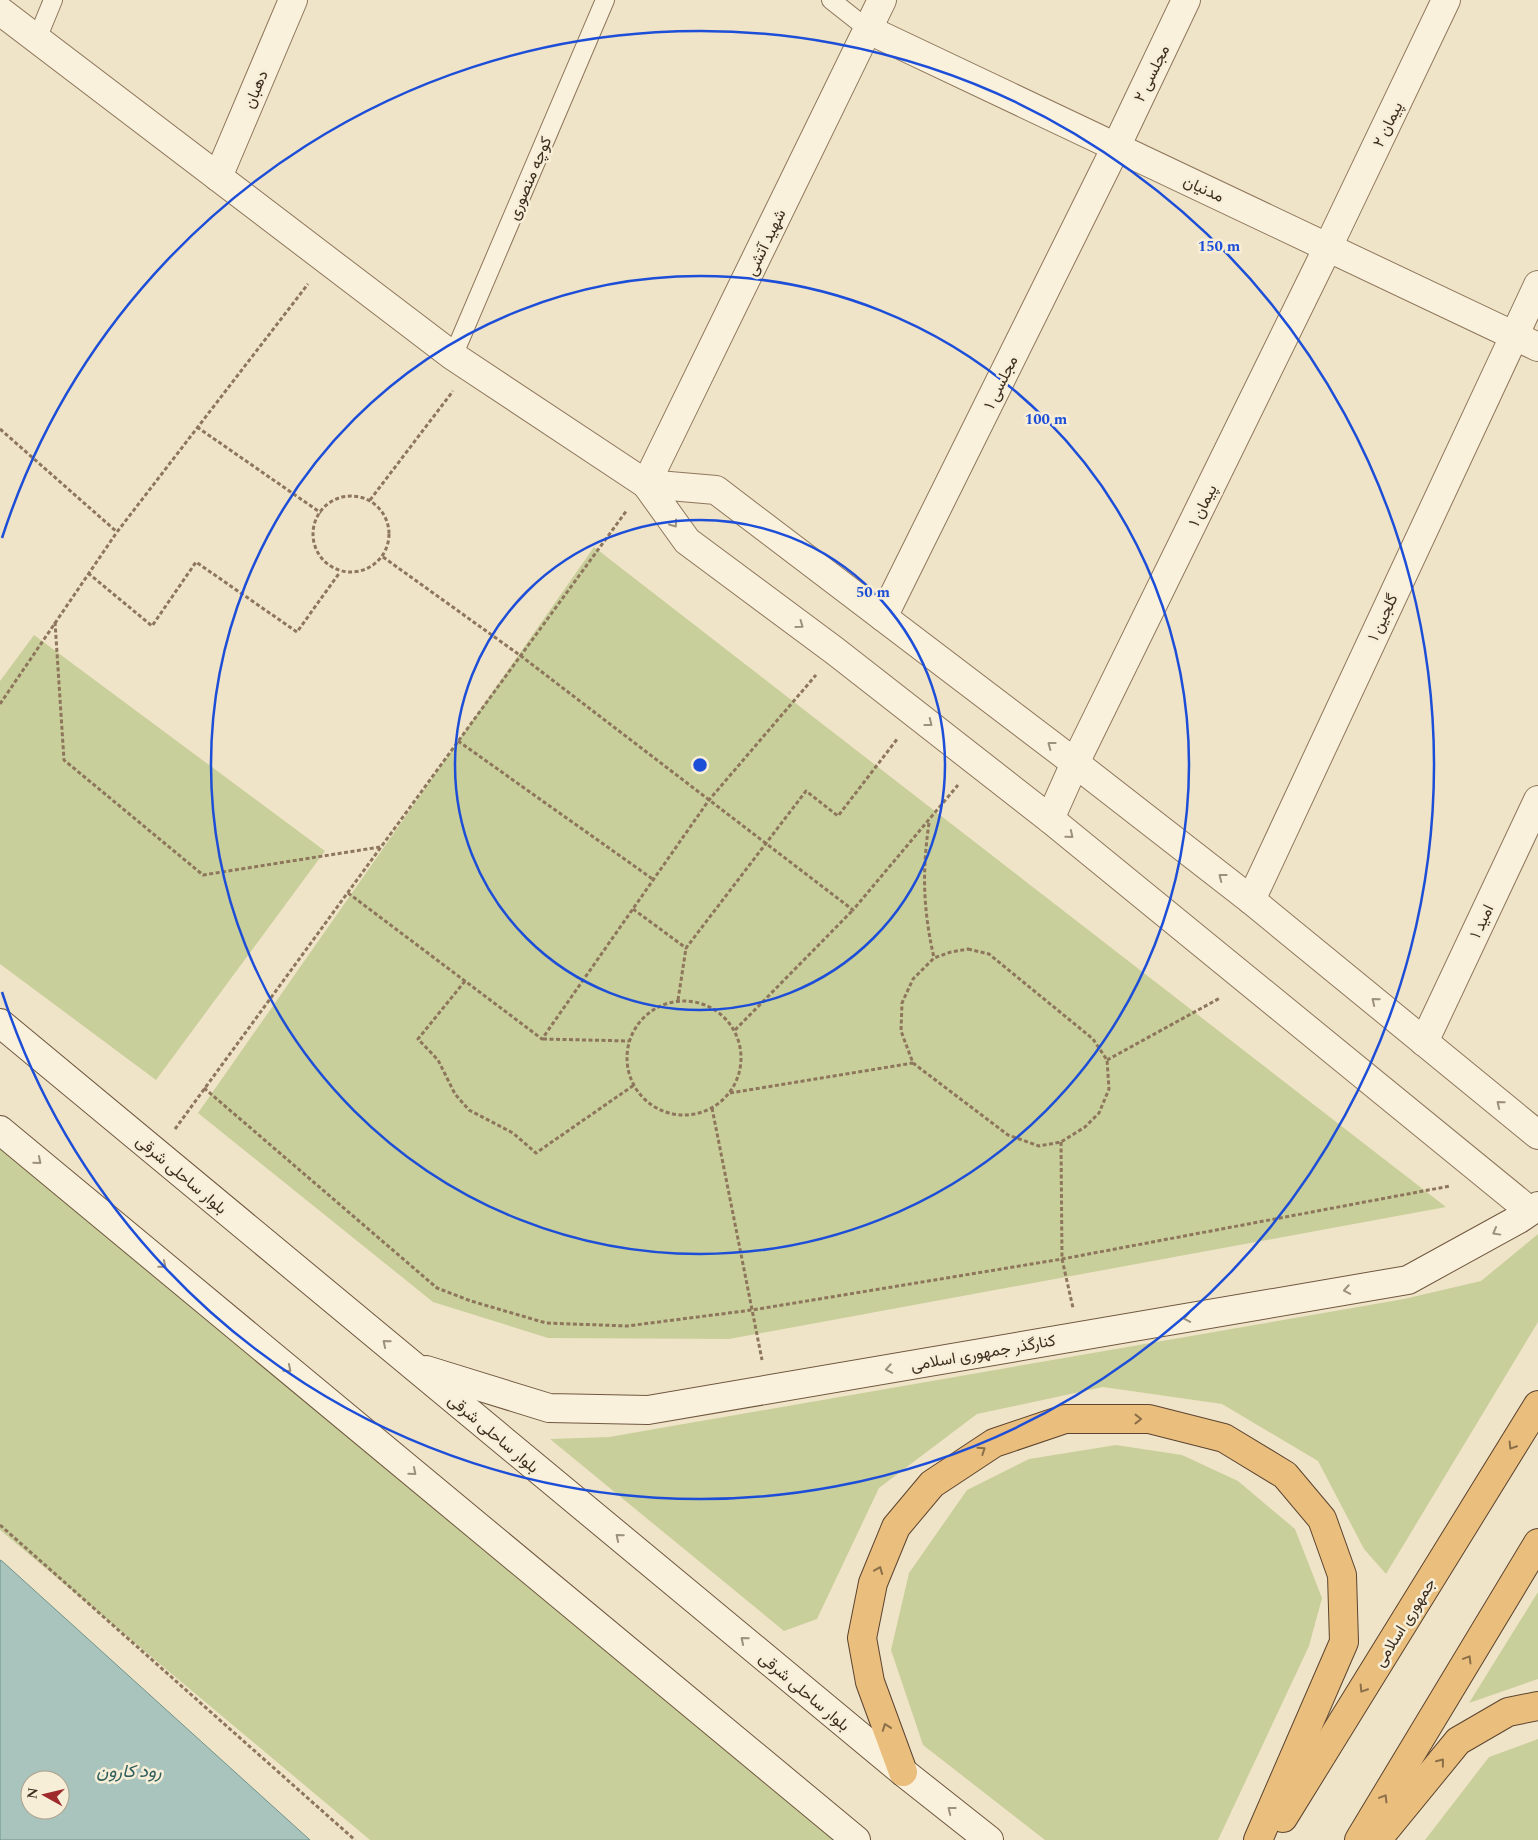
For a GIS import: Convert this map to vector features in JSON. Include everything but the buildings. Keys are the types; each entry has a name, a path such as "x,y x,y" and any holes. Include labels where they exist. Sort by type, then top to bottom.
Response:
{"highway":[{"name":"جمهوری اسلامی","path":"1269,1840 1538,1405"},
{"path":"903,1772 870,1682 862,1638 873,1583 896,1527 932,1484 994,1443 1064,1419 1149,1419 1224,1438 1285,1475 1322,1519 1342,1575 1344,1642 1258,1840"},
{"path":"1359,1840 1538,1543"},
{"path":"1377,1840 1458,1741 1508,1712 1538,1706"}],"street":[{"name":"دهبان","path":"218,177 293,0"},
{"name":"شهید آتشی","path":"646,484 882,0"},
{"name":"مجلسی ۲","path":"1116,147 1186,0"},
{"name":"پیمان ۲","path":"1328,247 1446,0"},
{"path":"0,11 462,362 646,484 687,541 916,713 1050,819 1490,1178 1534,1209"},
{"name":"مدنیان","path":"869,30 1538,346"},
{"name":"مجلسی ۱","path":"883,617 1116,147"},
{"name":"پیمان ۱","path":"1050,819 1075,763 1328,247"},
{"name":"گلجین ۱","path":"1252,900 1513,335 1538,285"},
{"path":"646,484 716,490 1252,900 1538,1135"},
{"name":"امید ۱","path":"1424,1042 1538,800"},
{"name":"بلوار ساحلی شرقی","path":"0,1023 903,1772 989,1840"},
{"path":"0,1130 854,1839"},
{"name":"کنارگذر جمهوری اسلامی","path":"414,1367 549,1408 648,1410 1408,1280 1534,1209"}],"lane":[{"path":"37,39 53,0"},
{"name":"کوچه منصوری","path":"462,362 605,0"},
{"path":"831,0 869,30"}],"path":[{"path":"0,704 117,532 327,259"},
{"path":"370,500 462,362"},
{"path":"197,427 321,512"},
{"path":"0,429 117,532"},
{"path":"158,1154 204,1088 646,484"},
{"path":"354,496 370,500 382,511 390,526 389,542 384,557 372,568 356,573 340,572 326,564 316,551 312,536 316,520 321,512 325,506 339,498 354,496"},
{"path":"384,557 521,656 853,910"},
{"path":"88,574 152,626 196,562 297,632 340,572"},
{"path":"55,622 64,760 203,875 381,847"},
{"path":"542,1039 709,800 835,651"},
{"path":"678,1000 686,948 806,791 838,816 916,713"},
{"path":"458,741 654,880"},
{"path":"734,1030 853,910 978,762"},
{"path":"929,822 925,849 924,895 928,931 934,958"},
{"path":"348,893 542,1039 629,1041"},
{"path":"633,909 686,948"},
{"path":"968,949 989,954 1093,1039 1107,1060 1109,1089 1099,1113 1085,1127 1061,1142 1039,1146 1008,1135 913,1064 902,1031 902,1003 913,979 934,958 968,949"},
{"path":"465,981 418,1039 438,1060 455,1094 469,1110 513,1133 536,1153 634,1085"},
{"path":"1107,1060 1249,981"},
{"path":"678,1000 700,1002 720,1013 734,1030 741,1051 739,1073 729,1093 712,1108 691,1114 669,1113 649,1102 634,1085 628,1064 629,1041 640,1022 657,1007 678,1000"},
{"path":"729,1093 913,1064"},
{"path":"204,1088 437,1288 471,1301 546,1323 627,1326 752,1310 1062,1259 1490,1178"},
{"path":"712,1108 768,1389"},
{"path":"1061,1142 1062,1259 1079,1336"},
{"path":"0,1525 355,1840"}],"green space":[{"path":"594,547 1446,1207 729,1339 548,1338 433,1302 198,1113"},
{"path":"34,635 325,851 156,1080 0,964 0,681"},
{"path":"0,1128 853,1840 370,1840 0,1530"},
{"path":"1538,1234 1538,1322 1386,1574 1364,1549 1318,1461 1222,1404 1103,1387 977,1414 879,1488 817,1619 784,1631 550,1439 609,1437 1404,1299 1481,1281"},
{"path":"1116,1445 1182,1455 1238,1481 1295,1529 1322,1598 1309,1646 1218,1840 1045,1840 923,1745 891,1650 909,1573 967,1490 1029,1459"},
{"path":"1538,1592 1538,1679 1469,1703"},
{"path":"1538,1739 1538,1840 1425,1840 1489,1757"}],"water":[{"name":"رود کارون","path":"0,1560 2,1561 310,1840 0,1840"}]}
